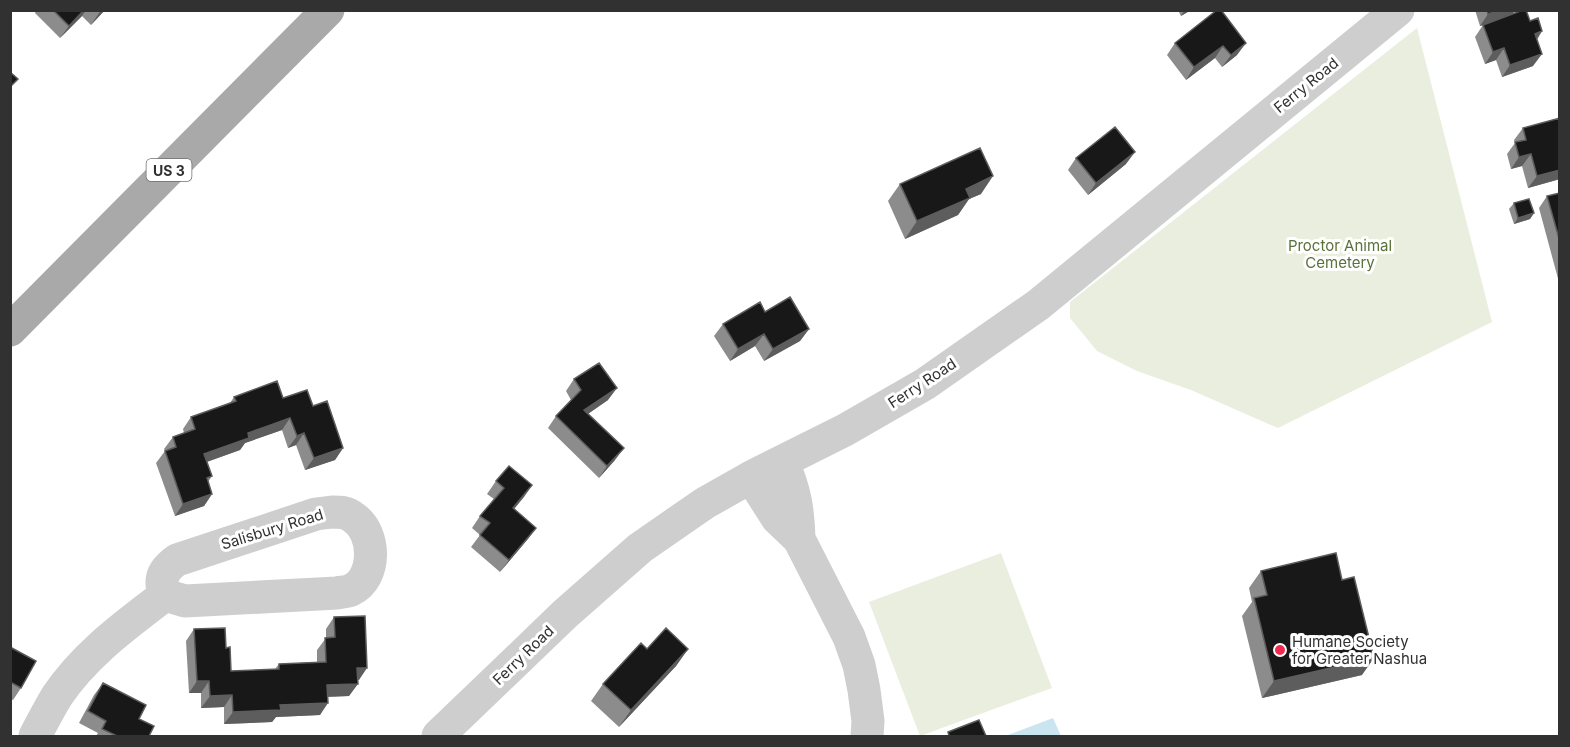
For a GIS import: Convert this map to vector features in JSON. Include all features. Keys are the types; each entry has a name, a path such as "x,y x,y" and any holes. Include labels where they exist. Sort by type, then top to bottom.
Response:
{"main road":[{"name":"US 3","path":"10,330 327,10"}],"street":[{"name":"Ferry Road","path":"438,736 565,614 640,548 697,508 751,477 845,430 925,384 1038,305 1398,10"},
{"path":"783,462 793,487 798,510 799,539"},
{"path":"751,477 777,518 799,539 849,637 859,665 864,690 867,736"},
{"name":"Salisbury Road","path":"346,513 364,527 369,540 371,554 369,567 363,580 352,590 337,593 185,601 165,595 161,587 162,578 166,568 177,560 316,514 346,513"},
{"path":"35,736 57,696 86,660 115,633 165,595"}],"green space":[{"name":"Proctor Animal Cemetery","path":"1417,28 1492,322 1278,428 1191,390 1137,371 1097,351 1070,318 1070,302"},
{"path":"1001,553 1052,688 920,736 869,602"}],"water":[{"path":"1053,718 1061,736 1008,735"}],"building":[{"path":"53,10 84,10 69,26"},
{"path":"1217,10 1221,10 1246,43 1231,55 1223,46 1194,67 1175,43"},
{"path":"1487,10 1500,10 1488,14"},
{"path":"1526,10 1530,21 1538,18 1542,31 1535,34 1542,54 1510,65 1504,48 1493,52 1483,25"},
{"path":"10,72 18,79 10,87"},
{"path":"1560,118 1560,170 1537,176 1531,154 1519,157 1515,142 1526,140 1523,128"},
{"path":"1115,127 1135,152 1096,183 1076,158"},
{"path":"980,148 993,176 966,189 970,198 917,221 900,184"},
{"path":"1560,193 1560,242 1547,196"},
{"path":"1529,199 1534,213 1518,218 1514,203"},
{"path":"790,297 809,329 773,349 764,334 738,349 723,324 760,302 765,312"},
{"path":"599,363 617,388 584,410 624,448 607,466 556,416 581,390 574,379"},
{"path":"277,381 283,398 307,390 313,406 327,401 343,448 314,458 304,433 297,436 290,418 248,433 249,438 204,454 212,476 207,478 212,494 183,504 165,451 176,447 173,437 195,429 191,417 236,401 234,397"},
{"path":"509,466 532,485 513,508 536,528 509,560 480,535 490,523 480,516 504,488 496,481"},
{"path":"1336,553 1342,580 1354,577 1374,658 1274,681 1254,598 1267,595 1261,571"},
{"path":"365,616 367,668 357,668 358,684 327,685 328,703 280,705 281,710 233,712 232,695 210,696 209,681 197,681 194,629 225,628 226,648 230,647 231,671 279,669 279,664 326,662 325,638 335,637 334,617"},
{"path":"666,628 688,649 631,710 603,684 641,643 647,649"},
{"path":"10,647 36,661 21,688 10,682"},
{"path":"103,683 146,705 139,719 154,726 149,736 117,736 102,729 106,721 88,711"},
{"path":"979,720 986,736 949,736 948,732"}],"place":[{"name":"Humane Society for Greater Nashua","path":"1280,650"}]}
